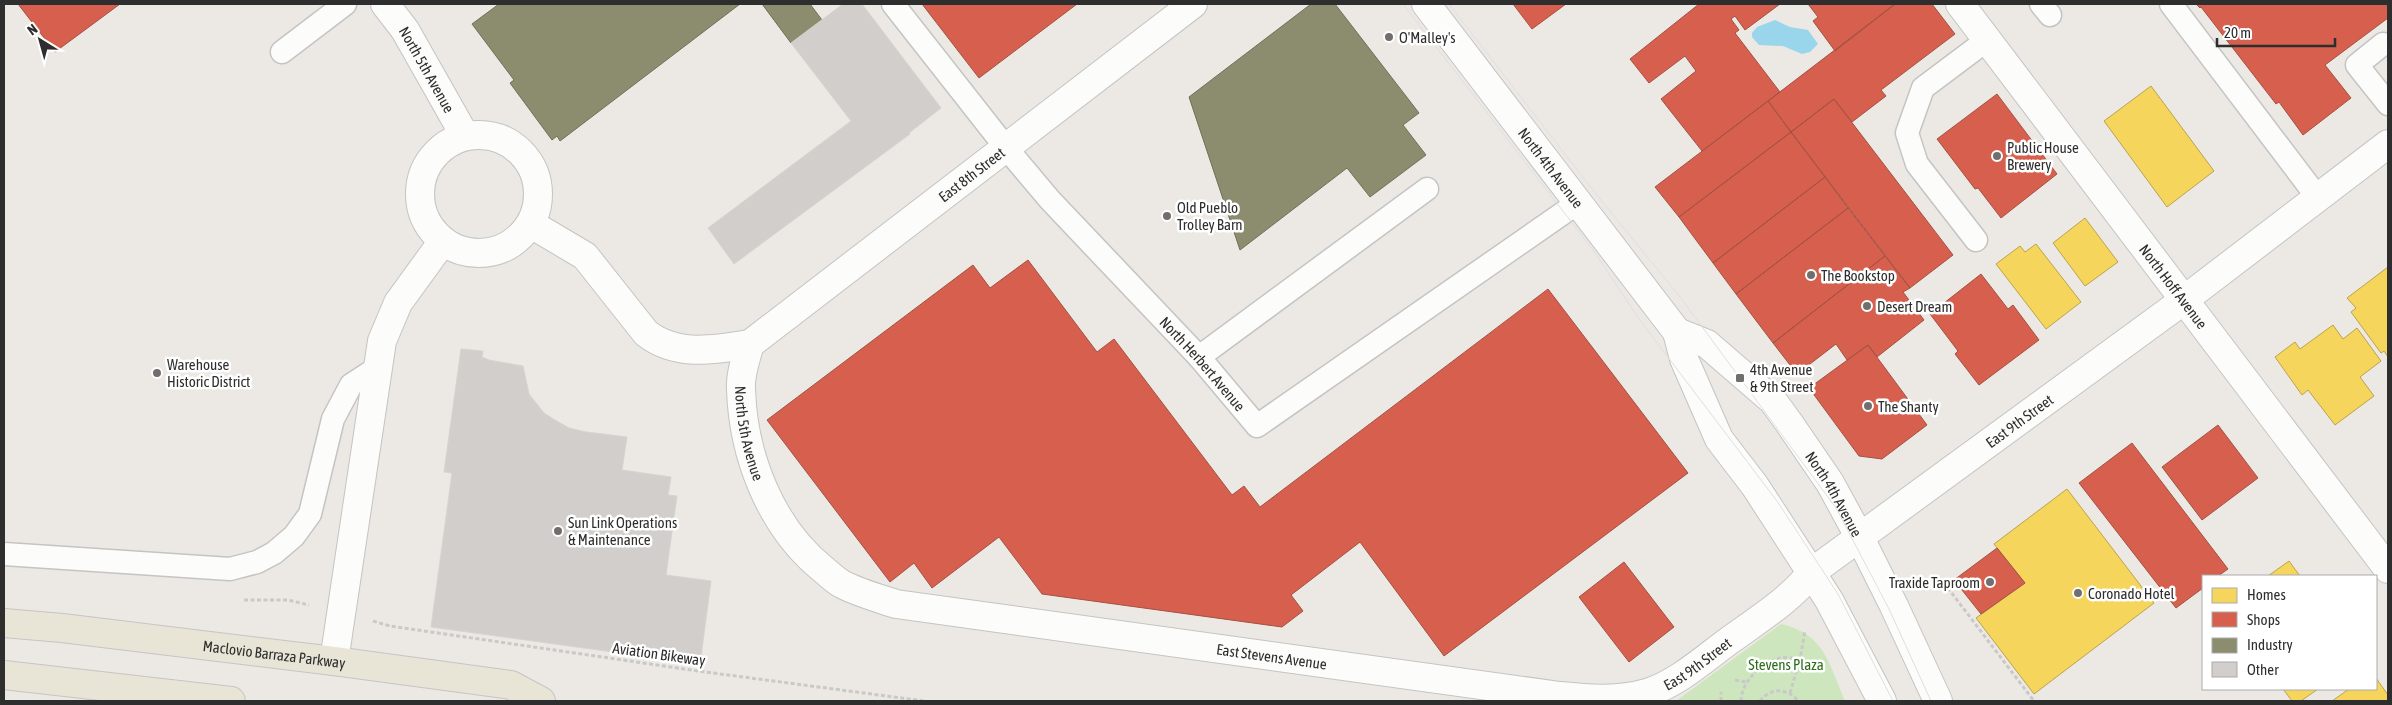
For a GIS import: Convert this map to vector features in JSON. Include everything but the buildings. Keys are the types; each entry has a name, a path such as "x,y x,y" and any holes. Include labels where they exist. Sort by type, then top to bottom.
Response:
{"main road":[{"name":"Maclovio Barraza Parkway","path":"4,623 62,628 334,661 511,685 541,701"},
{"path":"4,675 231,701"}],"street":[{"name":"North 5th Avenue","path":"385,4 405,30 465,136"},
{"name":"East 8th Street","path":"750,344 1192,4"},
{"name":"North 4th Avenue","path":"1426,4 1677,332 1684,359 1719,439 1755,486 1812,572 1843,625 1882,701"},
{"name":"North Hoff Avenue","path":"1960,4 2388,569"},
{"path":"484,134 503,139 520,149 532,166 539,184 538,205 531,224 518,239 500,250 480,254 460,251 443,242 430,228 421,210 420,192 423,172 433,156 448,144 465,136 484,134"},
{"name":"East 9th Street","path":"1648,692 1681,676 1700,663 1794,593 1812,572 1860,538 1899,506 2017,423 2388,144"},
{"path":"531,224 585,256 646,333 655,340 678,348 709,350 750,344"},
{"path":"334,661 382,341 398,303 443,242"},
{"name":"North 4th Avenue","path":"1677,332 1707,344 1772,401 1830,484 1860,538 1938,701"},
{"name":"North 5th Avenue","path":"750,344 741,388 747,437 759,476 777,516 794,542 841,584 896,604"},
{"name":"East Stevens Avenue","path":"896,604 1560,696 1598,699 1617,698 1648,692"}],"lane":[{"path":"282,52 344,4"},
{"name":"North Herbert Avenue","path":"893,4 1005,147 1050,200 1199,357 1257,426 1579,202"},
{"path":"2170,4 2318,198"},
{"path":"1976,240 1918,164 1907,133 1923,88 1987,40"},
{"path":"2383,44 2357,65 2388,104"},
{"path":"1199,357 1427,190"},
{"path":"4,554 230,569 257,562 274,553 294,536 310,514 333,419 351,385 377,368"}],"path":[{"path":"1927,584 1941,579 2034,701"},
{"name":"Aviation Bikeway","path":"390,626 924,701"},
{"path":"1790,693 1800,659 1805,628"},
{"path":"1741,701 1747,682 1766,664 1781,658 1800,659"},
{"path":"1760,701 1764,696 1776,690 1790,693 1798,701"}],"green space":[{"name":"Stevens Plaza","path":"1781,624 1807,635 1824,652 1845,701 1676,701"}],"water":[{"path":"1775,20 1790,27 1808,30 1818,44 1810,52 1802,54 1783,46 1759,45 1752,37 1752,33 1757,27"}],"tram line":[{"path":"1403,4 1593,250 1639,319 1777,501 1838,594 1893,701"},
{"path":"1449,4 1588,184 1680,297 1836,508 1889,609 1931,701"}],"place":[{"name":"O'Malley's","path":"1389,37"},
{"name":"Public House Brewery","path":"1997,156"},
{"name":"Old Pueblo Trolley Barn","path":"1167,216"},
{"name":"The Bookstop","path":"1811,275"},
{"name":"Desert Dream","path":"1867,306"},
{"name":"Warehouse Historic District","path":"157,373"},
{"name":"4th Avenue & 9th Street","path":"1740,378"},
{"name":"The Shanty","path":"1868,406"},
{"name":"Sun Link Operations & Maintenance","path":"558,531"},
{"name":"Traxide Taproom","path":"1990,582"},
{"name":"Coronado Hotel","path":"2078,593"}]}
